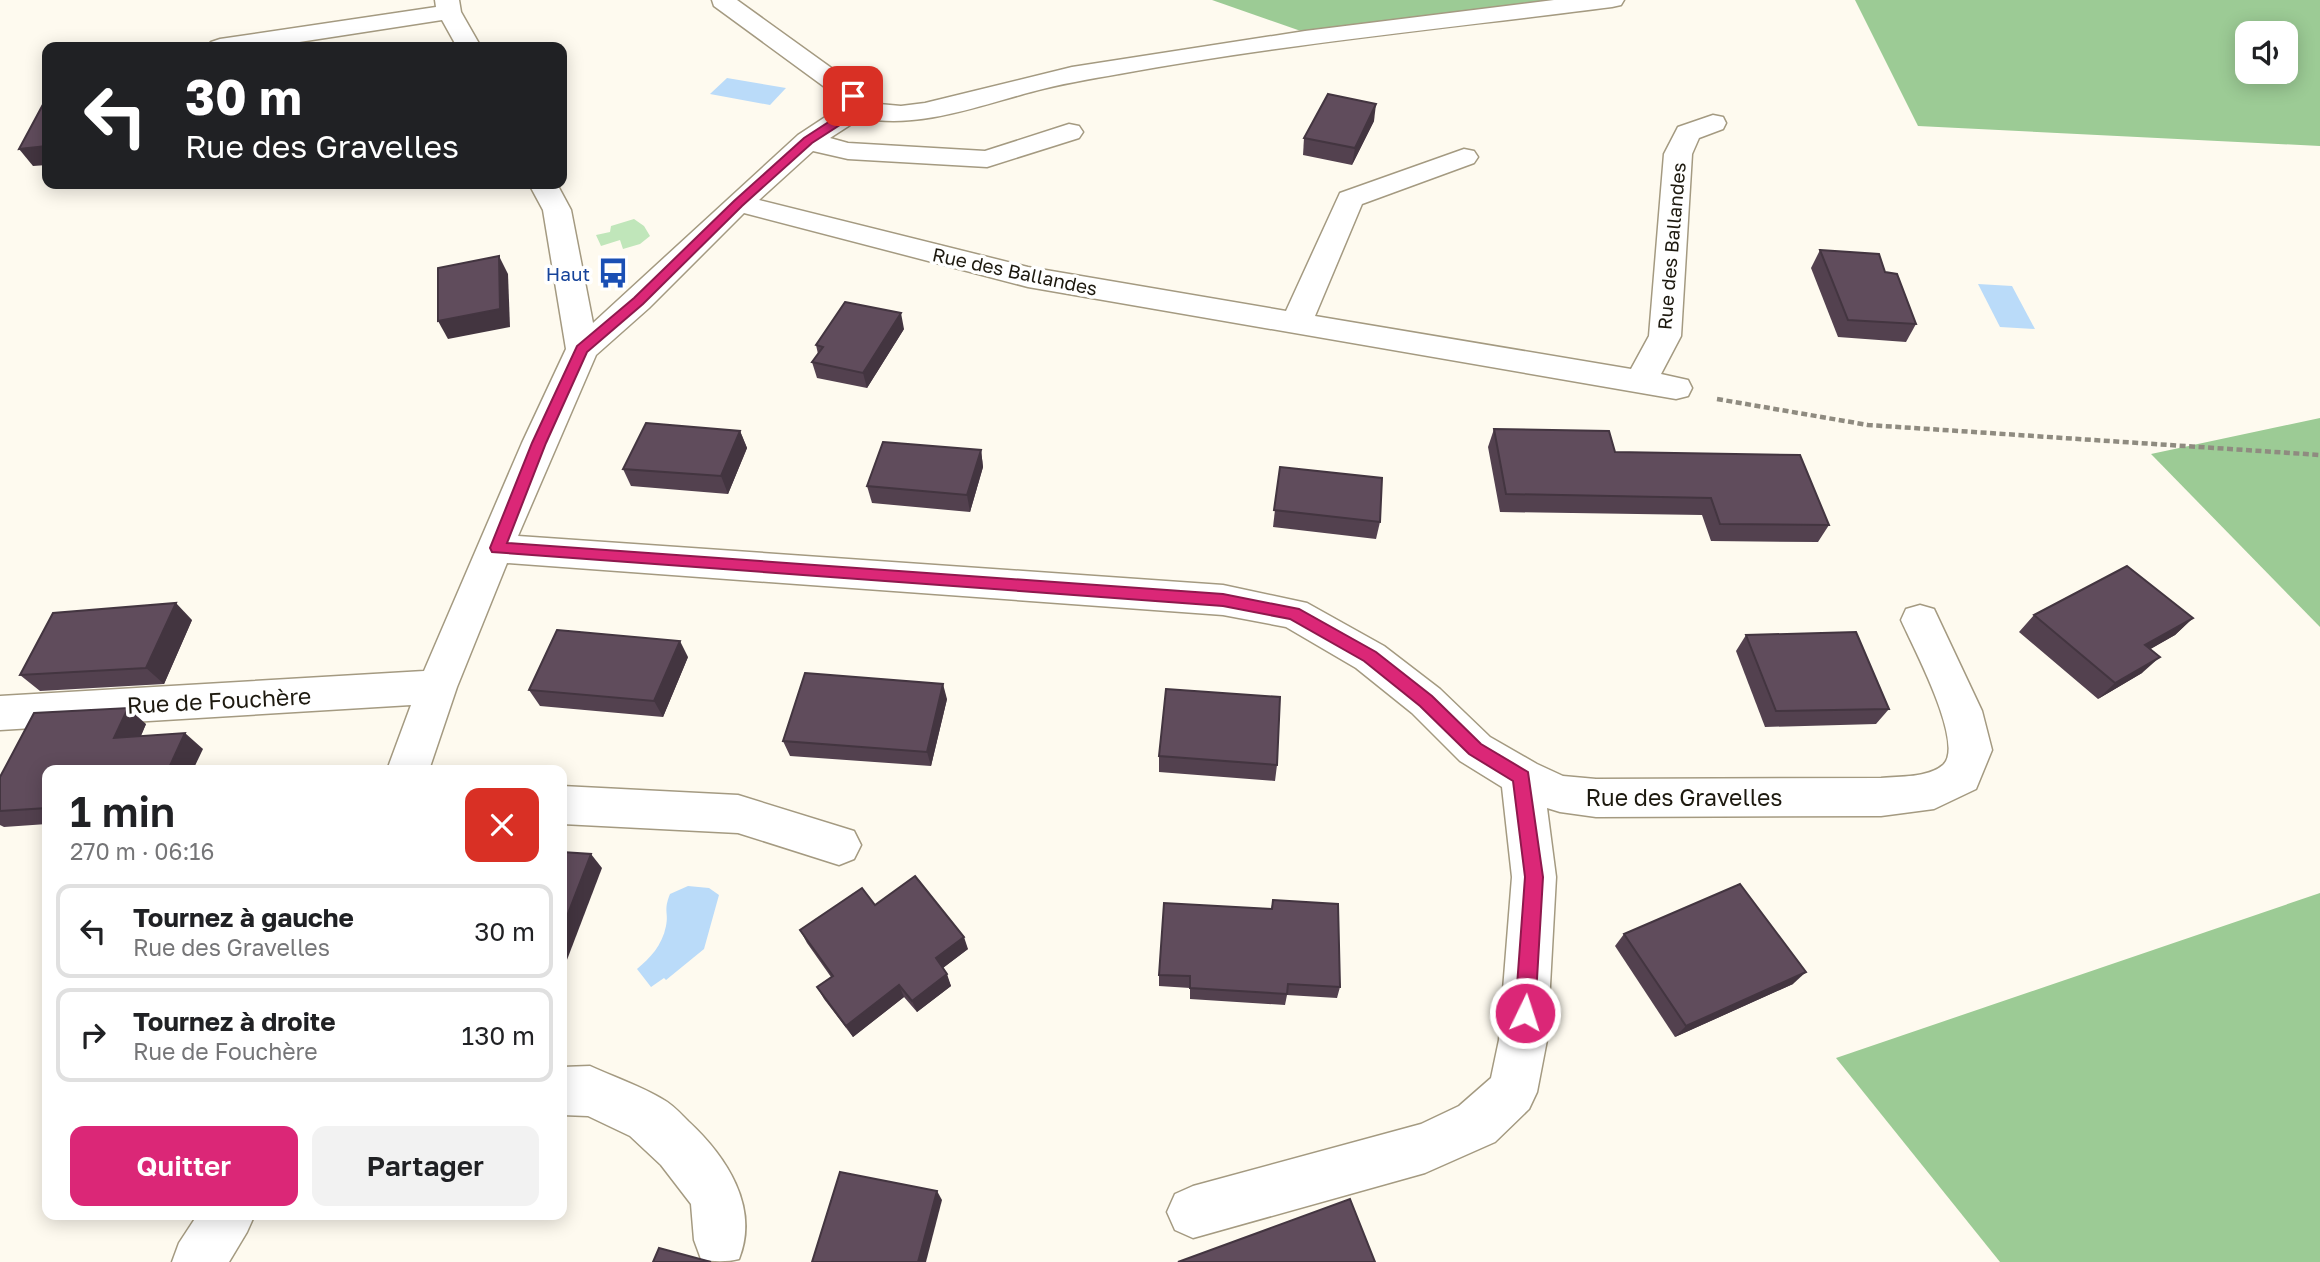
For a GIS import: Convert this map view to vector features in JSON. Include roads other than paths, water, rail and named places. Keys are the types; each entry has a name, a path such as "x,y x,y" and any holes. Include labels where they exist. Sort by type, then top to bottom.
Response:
{"street":[{"path":"410,765 437,687 539,443 582,349 638,301 808,141 856,110 877,116 921,112 1045,81 1124,66 1318,37 1612,0"},
{"path":"723,1 853,96 856,110"},
{"path":"247,42 448,6 466,42"},
{"name":"Rue des Ballandes","path":"1641,382 1665,336 1678,155 1688,133 1713,123"},
{"path":"808,141 848,151 987,159 1069,132"},
{"path":"1296,323 1350,199 1464,157"},
{"path":"546,189 557,210 582,349"},
{"name":"Rue des Ballandes","path":"738,204 1028,277 1676,388"},
{"name":"Rue des Gravelles","path":"497,548 1223,600 1294,614 1370,657 1426,701 1475,749 1522,777 1560,794 1596,798 1881,797 1934,791 1961,776 1971,750 1962,711 1920,620"},
{"name":"Rue de Fouchère","path":"0,713 437,687"},
{"path":"1194,1212 1425,1148 1477,1124 1512,1091 1523,1041 1534,877 1522,777"},
{"path":"567,805 738,814 839,845"},
{"path":"567,1091 590,1091 648,1118 679,1147 706,1179 717,1200 720,1240"},
{"path":"198,1262 225,1220"}],"water":[{"path":"727,78 786,88 770,105 710,94"},
{"path":"1978,284 2012,286 2035,329 2000,327"},
{"path":"688,886 709,888 719,895 704,949 666,980 664,978 651,987 637,969 651,956 662,940 670,894"}],"place":[{"name":"Haut","path":"613,273"}]}
